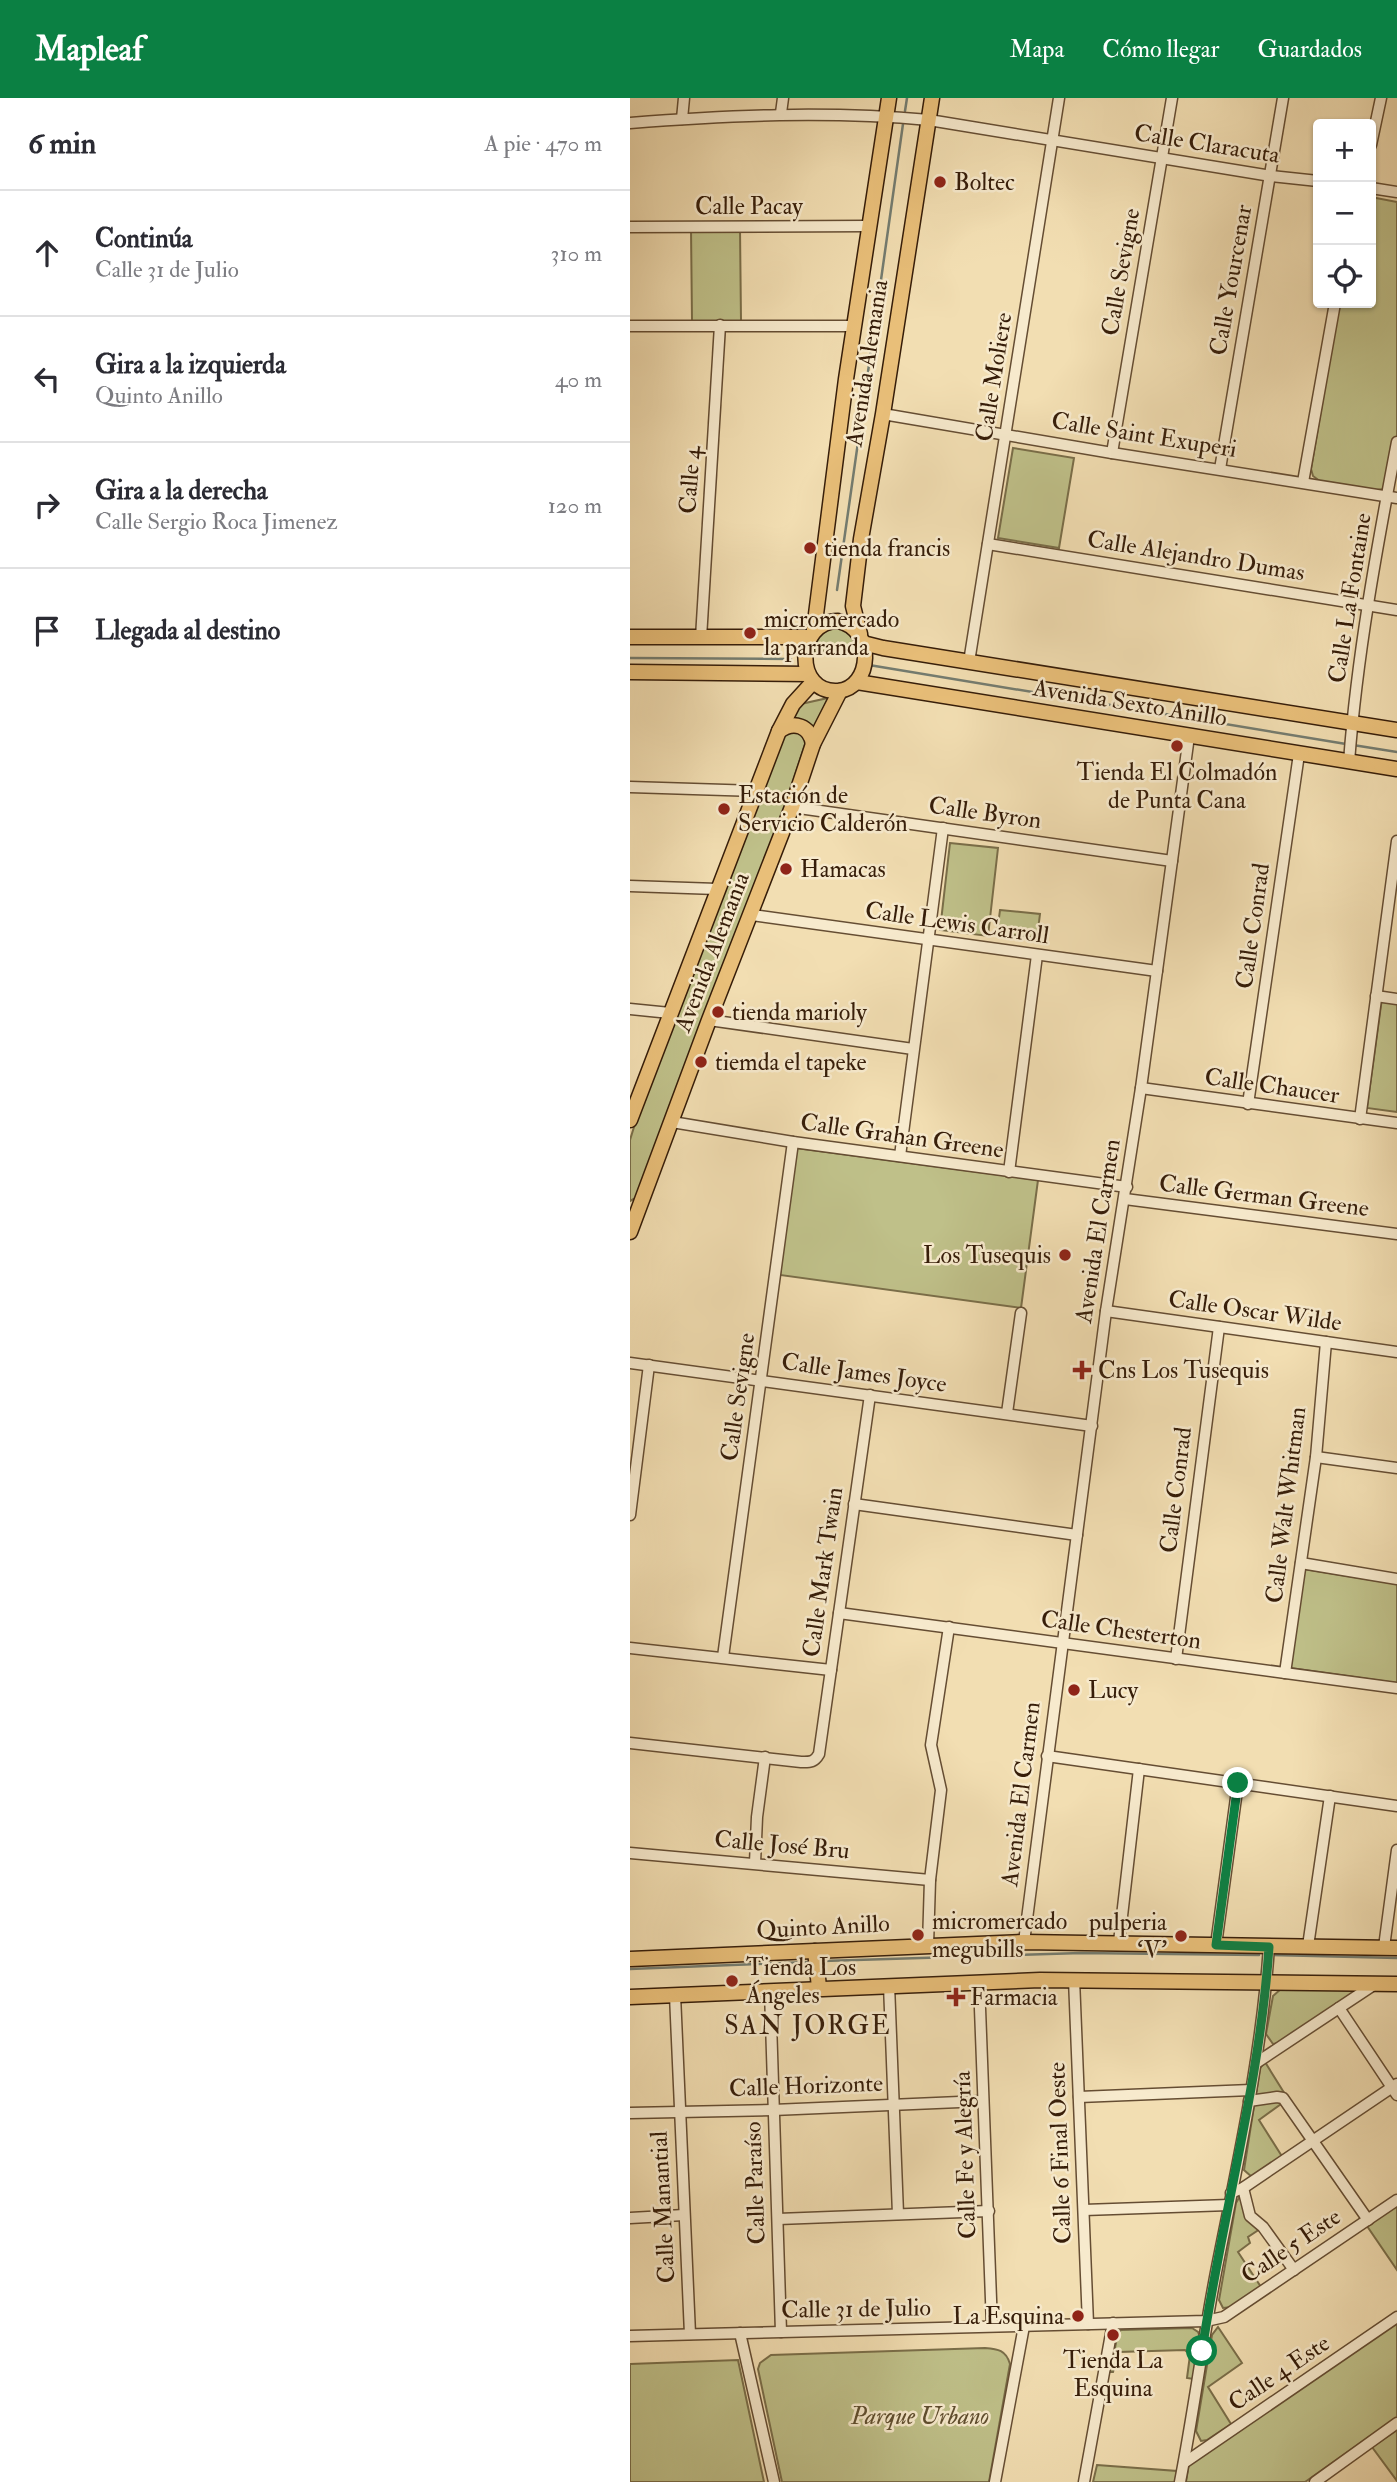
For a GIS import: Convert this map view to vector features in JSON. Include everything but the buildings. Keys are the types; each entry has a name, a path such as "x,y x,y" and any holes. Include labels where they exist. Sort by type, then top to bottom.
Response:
{"main road":[{"name":"Avenida Alemania","path":"812,634 868,226 889,98"},
{"name":"Avenida Alemania","path":"862,638 853,606 861,539 932,98"},
{"path":"630,672 810,678 827,689 840,691 857,682 864,662 862,638 853,626 838,621 827,622 812,634 806,652 810,678"},
{"path":"630,638 812,634"},
{"name":"Avenida Sexto Anillo","path":"862,638 969,662 1352,729 1397,730"},
{"name":"Avenida Alemania","path":"630,1120 779,731 810,678"},
{"name":"Avenida Sexto Anillo","path":"857,682 1299,754 1350,757 1397,769"},
{"name":"Avenida Alemania","path":"630,1233 792,807 813,744 840,691"},
{"path":"779,731 788,725 798,725 810,734 813,744"},
{"path":"630,1208 644,1198"},
{"name":"Quinto Anillo","path":"630,1959 1024,1942 1391,1947"},
{"path":"815,1951 819,1987"},
{"path":"630,1997 819,1987 1074,1979 1397,1984"}],"street":[{"path":"682,119 684,98"},
{"path":"781,113 783,98"},
{"name":"Calle Moliere","path":"969,662 1059,98"},
{"name":"Calle Sevigne","path":"1112,453 1172,98"},
{"name":"Calle Yourcenar","path":"1220,469 1283,98"},
{"path":"1376,122 1381,98"},
{"name":"Calle Claracuta","path":"630,123 781,113 886,116 1053,138 1270,176 1313,180"},
{"path":"1376,189 1397,191"},
{"name":"Calle Pacay","path":"630,228 868,226"},
{"path":"1303,482 1334,308"},
{"name":"Calle 4","path":"701,638 720,325"},
{"path":"630,326 854,326"},
{"name":"Calle Saint Exuperi","path":"883,414 1392,497"},
{"name":"Calle La Fontaine","path":"1350,757 1369,605 1392,497 1397,442"},
{"name":"Calle Alejandro Dumas","path":"988,544 1397,610"},
{"name":"Avenida El Carmen","path":"1024,1942 1061,1644 1189,736"},
{"name":"Calle Conrad","path":"1248,1104 1299,754"},
{"path":"630,788 757,791"},
{"name":"Calle Byron","path":"792,807 1172,861"},
{"path":"900,1156 943,828"},
{"path":"1360,1119 1394,884 1397,841"},
{"path":"630,886 717,889"},
{"name":"Calle Lewis Carroll","path":"751,915 1157,971"},
{"path":"1009,1172 1037,955"},
{"path":"1376,996 1397,999"},
{"path":"630,1009 670,1013"},
{"path":"709,1020 913,1049"},
{"name":"Calle Chaucer","path":"1141,1088 1397,1123"},
{"name":"Calle Grahan Greene","path":"672,1122 1009,1172 1126,1193"},
{"name":"Calle Sevigne","path":"723,1657 793,1142"},
{"name":"Calle German Greene","path":"1126,1193 1397,1234"},
{"name":"Calle Oscar Wilde","path":"1107,1311 1397,1352"},
{"path":"1007,1413 1021,1313"},
{"name":"Calle Conrad","path":"1176,1659 1219,1327"},
{"name":"Calle Walt Whitman","path":"1285,1674 1316,1457 1326,1342"},
{"name":"Calle James Joyce","path":"630,1363 1092,1426"},
{"path":"630,1515 649,1365"},
{"name":"Calle Mark Twain","path":"765,1757 811,1762 819,1754 870,1395"},
{"path":"1316,1457 1397,1468"},
{"path":"854,1504 1077,1535"},
{"path":"1301,1563 1397,1579"},
{"name":"Calle Chesterton","path":"839,1614 1397,1688"},
{"path":"928,1945 930,1880 941,1790 931,1745 949,1627"},
{"path":"630,1648 831,1670"},
{"path":"630,1743 765,1757 757,1817 755,1863"},
{"path":"1047,1756 1397,1806"},
{"path":"1119,1942 1139,1769"},
{"path":"1216,1945 1238,1783"},
{"path":"1308,1947 1330,1796"},
{"path":"1391,1947 1397,1850"},
{"name":"Calle José Bru","path":"630,1853 930,1880"},
{"path":"1180,2482 1206,2321 1256,2063 1269,1947"},
{"name":"Calle 6 Final Oeste","path":"1074,1979 1088,2324"},
{"name":"Calle Fe y Alegría","path":"979,1982 992,2326"},
{"path":"1256,2063 1375,1984"},
{"path":"889,1985 898,2214"},
{"name":"Calle Paraíso","path":"770,1991 781,2332"},
{"name":"Calle Manantial","path":"675,1995 690,2334"},
{"path":"1084,2210 1230,2199 1395,2089 1339,2008"},
{"path":"1079,2097 1281,2097 1368,2220"},
{"name":"Calle Horizonte","path":"630,2113 983,2101"},
{"path":"1243,2188 1250,2216 1263,2227 1294,2270"},
{"name":"Calle 5 Este","path":"1206,2321 1224,2317 1397,2200"},
{"path":"778,2219 989,2211"},
{"path":"630,2218 684,2215"},
{"name":"Calle 4 Este","path":"1184,2463 1397,2317"},
{"name":"Calle 31 de Julio","path":"630,2336 1206,2321"},
{"path":"1084,2482 1113,2323"},
{"path":"995,2482 1024,2326"},
{"path":"740,2333 774,2482"},
{"path":"1315,2482 1397,2423"}],"green space":[{"path":"1376,198 1397,202 1397,437 1384,489 1321,482 1313,476 1311,469 1338,308 1376,308"},
{"path":"691,229 740,229 741,321 692,321"},
{"path":"1013,448 1074,458 1059,548 998,538"},
{"path":"837,627 852,637 856,655 814,652 821,635"},
{"path":"828,698 814,730 806,721 788,718 801,704"},
{"path":"787,731 801,732 806,741 782,816 637,1197 630,1201 630,1140 638,1114 780,737"},
{"path":"950,843 998,848 988,936 940,930"},
{"path":"1000,910 1040,914 1037,938 997,933"},
{"path":"1382,998 1397,1000 1397,1112 1367,1108"},
{"path":"796,1148 1038,1180 1021,1308 780,1275"},
{"path":"1304,1569 1397,1584 1397,1683 1290,1668"},
{"path":"1282,1988 1359,1990 1279,2043 1273,2044 1266,2034 1273,1996"},
{"path":"1265,2062 1288,2099 1259,2120 1283,2158 1252,2177 1244,2170 1260,2068"},
{"path":"1240,2196 1260,2229 1248,2237 1250,2243 1238,2252 1261,2287 1232,2307 1223,2308 1219,2300 1236,2203"},
{"path":"1397,2205 1397,2270 1367,2226"},
{"path":"1397,2321 1397,2417 1305,2482 1186,2482 1189,2463"},
{"path":"1218,2327 1242,2363 1208,2387 1231,2424 1201,2441 1196,2431 1212,2335"},
{"path":"1192,2328 1200,2337 1194,2379 1187,2378 1190,2355 1185,2350 1119,2352 1113,2372 1110,2372 1118,2333 1121,2330"},
{"name":"Parque Urbano","path":"985,2348 1001,2351 1010,2364 989,2482 782,2482 758,2369 760,2363 771,2355"},
{"path":"738,2360 764,2482 630,2482 630,2364"},
{"path":"1397,2430 1397,2481 1372,2447"},
{"path":"1097,2465 1177,2471 1175,2482 1093,2482"}],"waterway":[{"path":"905,111 907,98"},
{"path":"867,379 903,124"},
{"path":"837,590 866,386"},
{"path":"630,658 791,659"},
{"path":"869,665 1346,744"},
{"path":"1353,745 1397,752"},
{"path":"823,1961 1081,1953 1259,1955"},
{"path":"1272,1955 1397,1958"},
{"path":"630,1969 809,1962"}],"place":[{"name":"Boltec","path":"940,182"},
{"name":"tienda francis","path":"810,548"},
{"name":"micromercado la parranda","path":"750,633"},
{"name":"Tienda El Colmadón de Punta Cana","path":"1177,746"},
{"name":"Estación de Servicio Calderón","path":"724,809"},
{"name":"Hamacas","path":"786,869"},
{"name":"tienda marioly","path":"718,1012"},
{"name":"tiemda el tapeke","path":"701,1062"},
{"name":"Los Tusequis","path":"1065,1255"},
{"name":"Cns Los Tusequis","path":"1082,1370"},
{"name":"Lucy","path":"1074,1690"},
{"name":"micromercado megubills","path":"918,1935"},
{"name":"pulperia ‘V’","path":"1181,1936"},
{"name":"Tienda Los Ángeles","path":"732,1981"},
{"name":"Farmacia","path":"956,1997"},
{"name":"La Esquina","path":"1078,2316"},
{"name":"Tienda La Esquina","path":"1113,2335"}],"district":[{"name":"SAN JORGE","path":"808,2026"}],"route":[{"path":"1202,2351 1256,2063 1267,1981 1269,1947 1216,1945 1238,1783"}]}
